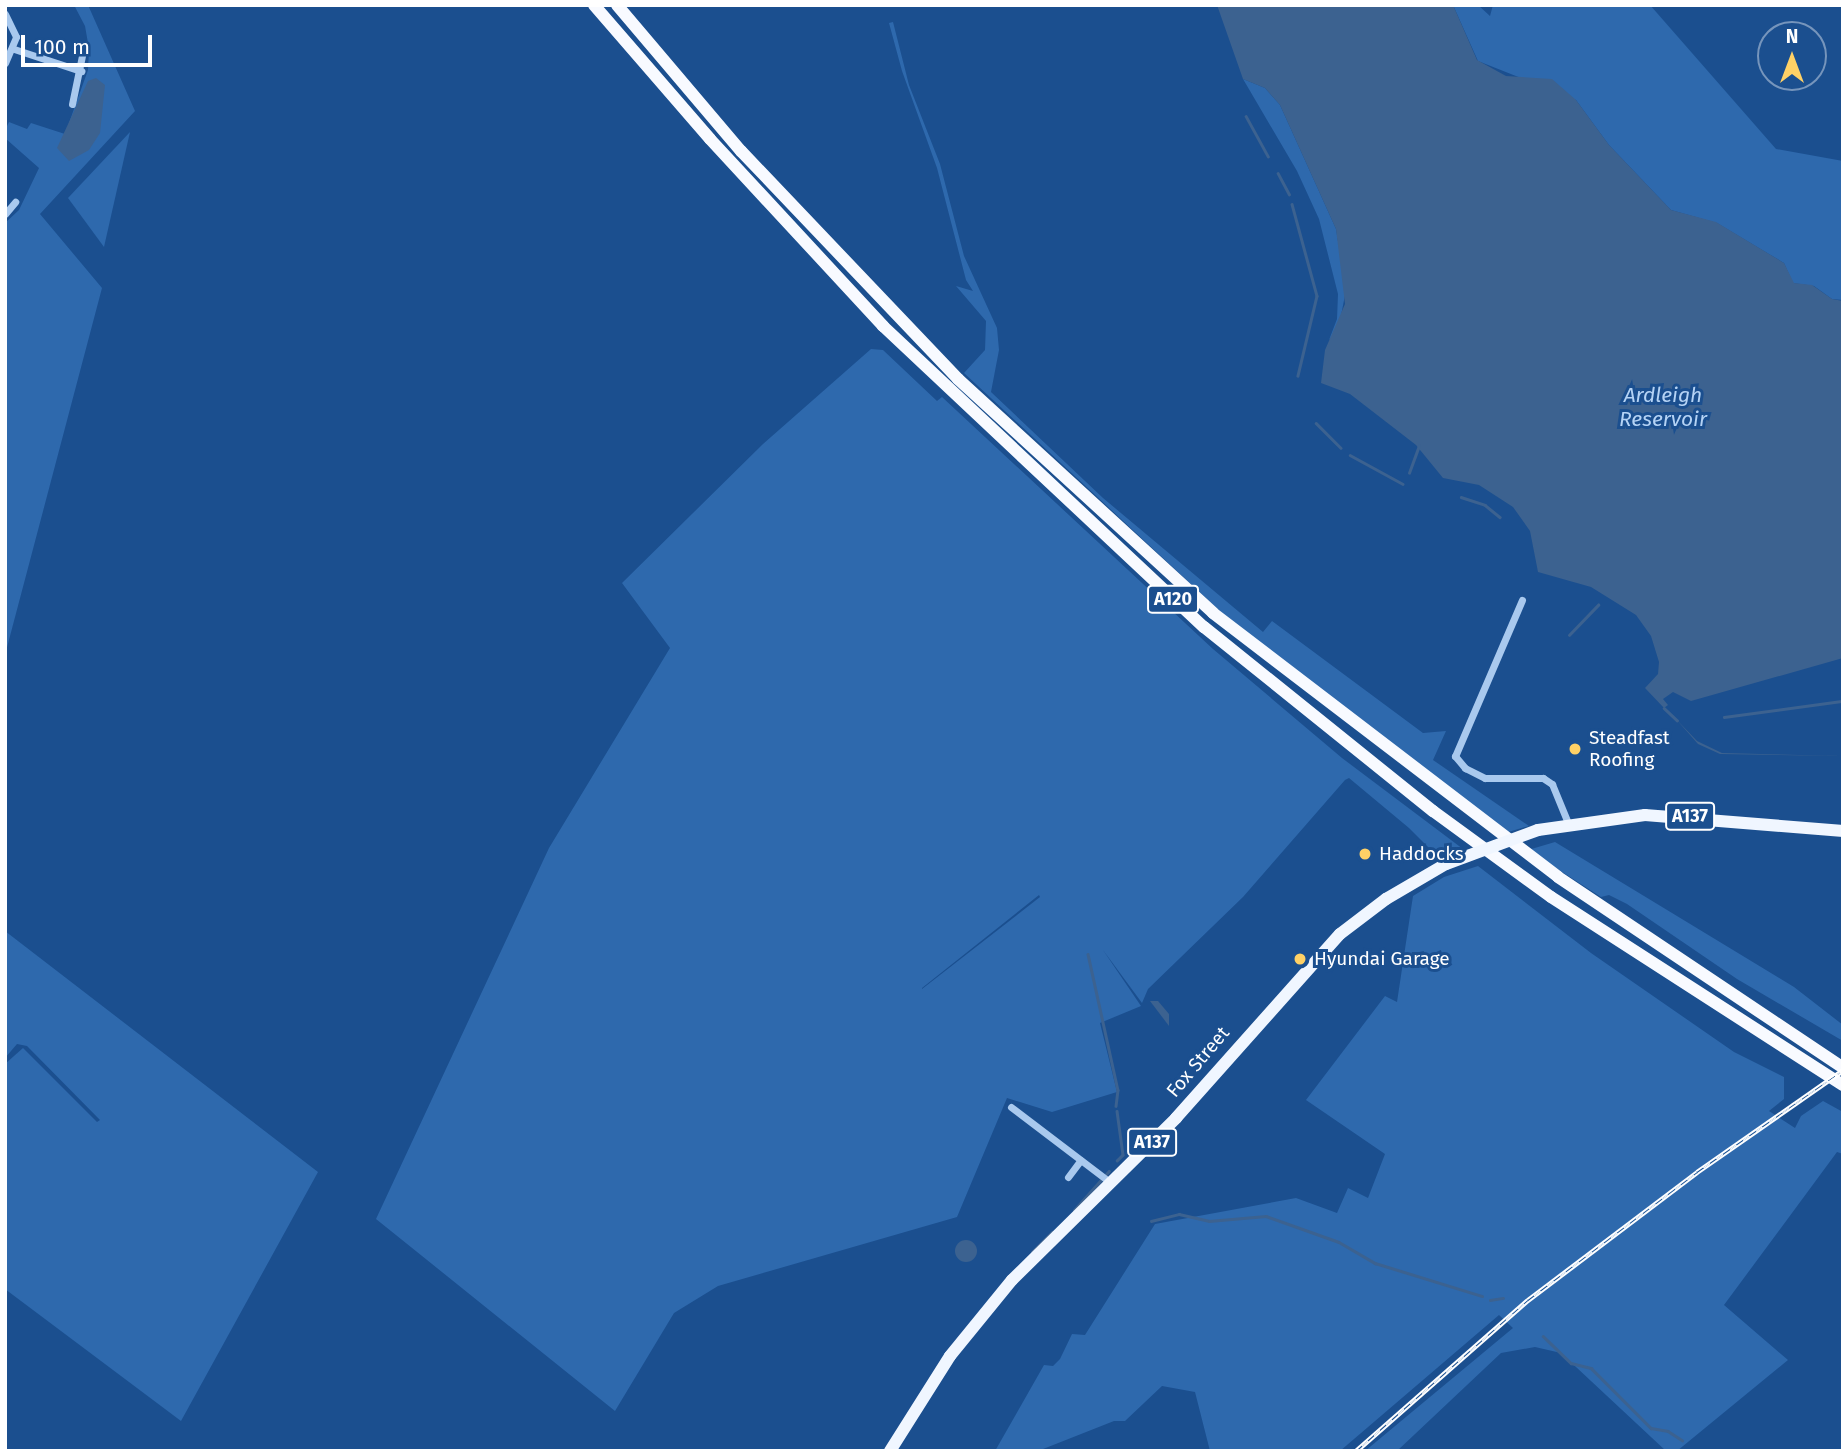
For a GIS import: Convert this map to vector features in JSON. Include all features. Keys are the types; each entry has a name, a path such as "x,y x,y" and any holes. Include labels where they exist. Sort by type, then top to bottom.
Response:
{"highway":[{"name":"A120","path":"594,5 710,139 900,343 1204,627 1411,794 1551,897 1843,1085"},
{"name":"A120","path":"617,5 741,151 912,331 1107,520 1213,613 1558,877 1843,1068"}],"main road":[{"name":"A137","path":"1568,823 1667,815 1843,831"},
{"name":"Fox Street","path":"890,1451 923,1396 989,1304 1105,1178 1340,934 1386,899 1446,864 1496,843 1568,823"}],"street":[{"path":"5,14 13,27 14,49 5,63"},
{"path":"72,104 81,71 84,46"},
{"path":"14,49 81,71"},
{"path":"5,214 15,202"},
{"path":"1522,600 1455,756 1465,768 1485,778 1542,778 1552,784 1568,823"},
{"path":"1011,1107 1105,1178"},
{"path":"1068,1177 1081,1160"}],"shaded area":[{"path":"74,5 88,5 135,111 40,214 102,288 5,655 5,223 19,210 39,168 5,138 5,130 9,122 27,129 31,123 65,134 88,70 89,49 85,26"},
{"path":"1453,5 1478,5 1490,16 1493,5 1650,5 1776,149 1843,161 1843,300 1832,299 1814,286 1793,283 1784,263 1717,223 1671,210 1609,145 1576,100 1478,61"},
{"path":"893,22 909,85 940,164 964,256 997,328 999,350 991,392 1103,498 1263,632 1272,621 1423,733 1446,731 1433,760 1529,826 1498,835 1235,625 964,373 985,350 986,321 956,286 973,291 966,280 937,168 902,71 889,23"},
{"path":"1243,79 1265,88 1280,105 1336,229 1346,290 1339,326 1329,340 1337,319 1338,294 1319,219 1297,171"},
{"path":"130,132 104,247 68,198"},
{"path":"871,349 883,350 937,401 942,397 1213,649 1342,758 1463,849 1441,860 1409,828 1349,778 1345,780 1243,897 1148,989 1142,1003 1103,950 1141,1006 1100,1023 1117,1092 1052,1112 1007,1098 957,1217 718,1286 674,1313 615,1411 376,1219 549,848 670,648 622,583 763,444","holes":["1039,895 1040,897 922,989"]},
{"path":"1555,842 1794,987 1843,1025 1843,1041 1737,979 1627,904 1609,895 1601,897 1528,850"},
{"path":"1478,866 1591,953 1734,1052 1784,1077 1784,1099 1769,1111 1795,1128 1801,1116 1823,1101 1843,1112 1843,1154 1837,1152 1724,1305 1788,1360 1677,1451 1666,1451 1561,1353 1535,1347 1501,1353 1397,1451 1365,1451 1513,1328 1499,1315 1340,1451 1210,1451 1195,1392 1162,1386 1125,1421 1114,1421 1038,1451 995,1451 1044,1365 1053,1366 1060,1359 1072,1334 1085,1335 1155,1224 1296,1198 1337,1213 1348,1188 1368,1198 1385,1154 1306,1100 1385,996 1397,1002 1413,896 1444,877"},
{"path":"5,931 318,1172 181,1421 5,1289 5,1064 23,1048 97,1122 100,1120 27,1046 17,1044 5,1058"}],"water":[{"name":"Ardleigh Reservoir","path":"1217,5 1453,5 1477,60 1506,76 1552,79 1576,100 1609,145 1671,210 1716,222 1784,263 1794,283 1812,285 1832,299 1843,301 1843,658 1691,701 1673,692 1663,699 1668,705 1664,708 1645,688 1658,674 1659,662 1651,636 1636,615 1591,587 1538,572 1530,531 1513,507 1479,485 1443,478 1416,445 1350,394 1321,383 1325,350 1345,304 1336,229 1280,105 1265,88 1243,79"},
{"path":"96,78 105,85 100,133 89,150 69,161 57,148 88,81"},
{"path":"1676,719 1697,741 1722,753 1843,756 1720,754 1698,744"},
{"path":"1150,1001 1158,1001 1169,1014 1169,1026"},
{"path":"966,1240 974,1243 977,1251 974,1259 966,1262 958,1259 955,1251 958,1243"}],"waterway":[{"path":"1246,116 1268,156"},
{"path":"1278,173 1289,194"},
{"path":"1292,204 1317,296 1298,376"},
{"path":"1316,423 1341,448"},
{"path":"1409,473 1419,446"},
{"path":"1350,455 1403,484"},
{"path":"1461,497 1485,505 1500,517"},
{"path":"1569,635 1598,605"},
{"path":"1724,717 1843,701"},
{"path":"1664,708 1677,720"},
{"path":"1088,954 1118,1090 1116,1106"},
{"path":"1117,1111 1123,1155 1117,1161"},
{"path":"1074,1210 1109,1171"},
{"path":"1151,1221 1179,1214 1209,1221 1266,1216 1339,1242 1375,1263 1482,1296"},
{"path":"1032,1252 1052,1232"},
{"path":"1490,1300 1503,1298"},
{"path":"1543,1336 1571,1363 1591,1368 1651,1428 1668,1431 1682,1440"}],"railway":[{"path":"1356,1451 1528,1300 1697,1172 1843,1070"}],"place":[{"name":"Steadfast Roofing","path":"1575,749"},
{"name":"Haddocks","path":"1365,854"},
{"name":"Hyundai Garage","path":"1300,959"}]}
